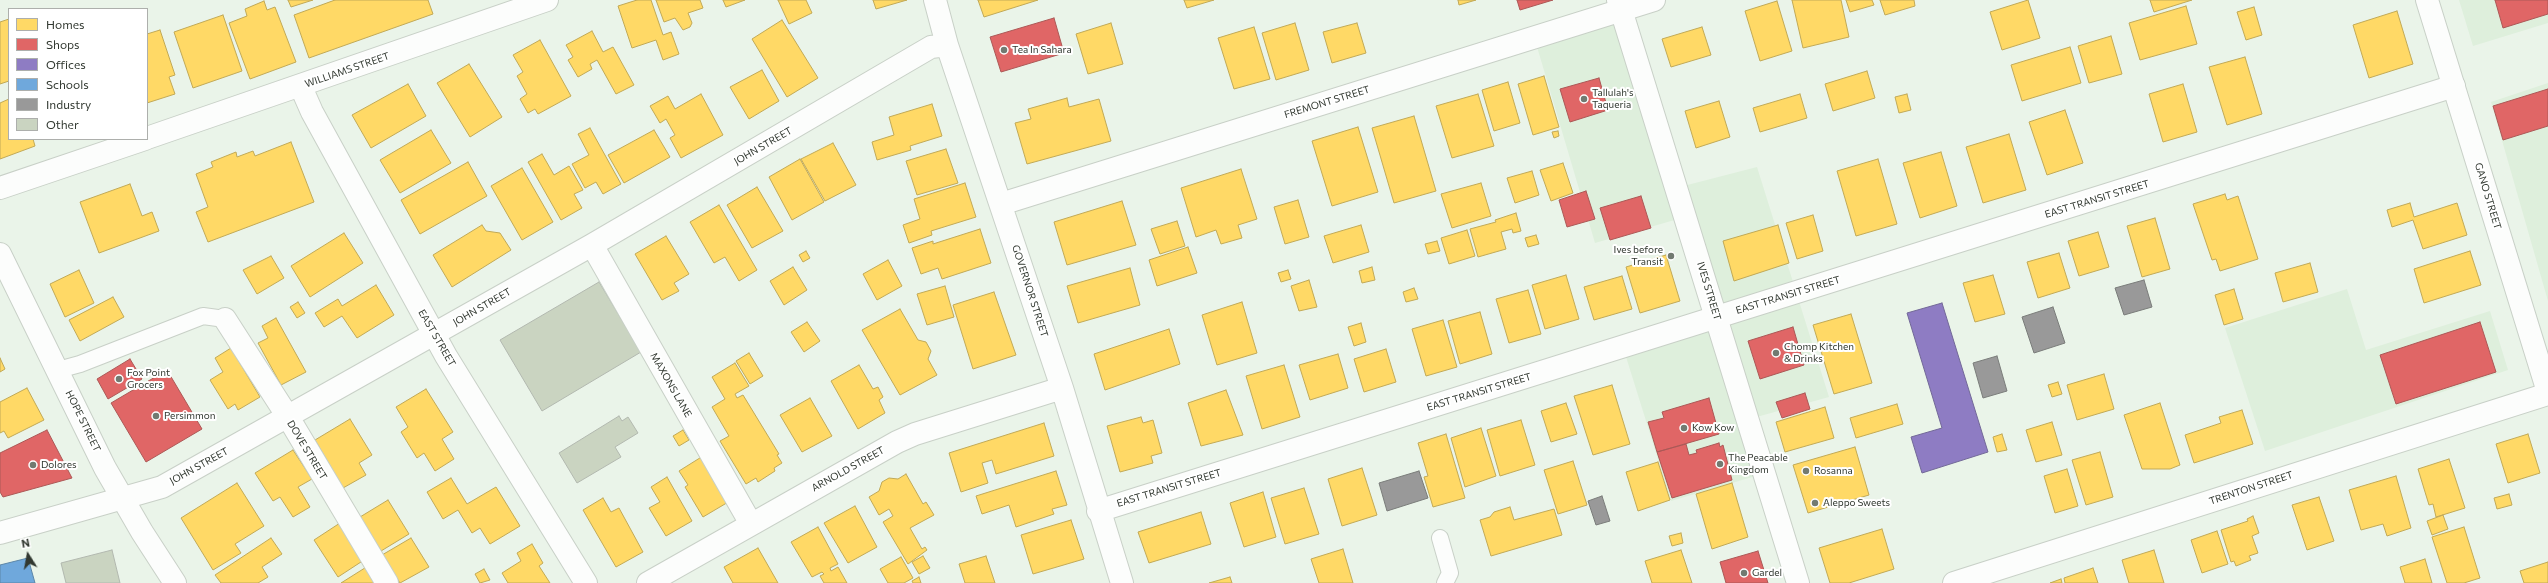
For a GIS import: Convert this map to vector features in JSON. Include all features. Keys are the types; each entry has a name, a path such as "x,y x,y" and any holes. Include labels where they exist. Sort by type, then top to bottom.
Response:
{"street":[{"name":"WILLIAMS STREET","path":"148,138 301,87 547,0"},
{"name":"GOVERNOR STREET","path":"934,0 947,45 1062,388 1098,511 1122,583"},
{"name":"FREMONT STREET","path":"1001,204 1620,5 1654,0"},
{"name":"GANO STREET","path":"2427,0 2548,393"},
{"name":"IVES STREET","path":"1620,5 1798,583"},
{"name":"JOHN STREET","path":"0,533 162,486 435,335 931,48 947,45"},
{"name":"EAST TRANSIT STREET","path":"1098,511 2454,86"},
{"name":"EAST STREET","path":"301,87 312,112 435,335 586,583"},
{"name":"WILLIAMS STREET","path":"0,188 143,140"},
{"name":"MAXONS LANE","path":"592,245 751,524"},
{"name":"HOPE STREET","path":"0,254 105,468 124,498 142,532 176,583"},
{"name":"DOVE STREET","path":"225,319 288,417 387,583"},
{"name":"ARNOLD STREET","path":"648,583 903,439 1062,388"},
{"name":"TRENTON STREET","path":"1954,583 2548,393"}],"lane":[{"path":"58,370 80,364 203,316 225,319"},
{"path":"1440,538 1450,574 1445,583"}],"shaded area":[{"path":"2459,0 2548,0 2548,23 2473,46"},
{"path":"1613,18 1668,190 1757,167 1829,397 1742,421 1759,475 1671,501 1622,344 1708,316 1678,219 1595,243 1535,40"},
{"path":"2548,83 2548,301 2491,102"},
{"path":"2347,289 2366,350 2490,311 2508,370 2265,451 2225,328"}],"building: Homes":[{"path":"288,0 313,0 291,7"},
{"path":"335,0 428,0 433,14 309,58 294,15"},
{"path":"637,0 651,0 663,35 671,32 679,54 663,60 656,40 632,48 618,6"},
{"path":"656,0 700,0 703,8 688,13 692,23 690,27 683,30 675,18 664,22"},
{"path":"723,0 745,0 726,7"},
{"path":"778,0 806,0 812,13 789,24"},
{"path":"873,0 907,0 876,9"},
{"path":"978,0 1038,0 984,17"},
{"path":"1184,0 1214,0 1187,8"},
{"path":"1458,0 1476,0 1459,5"},
{"path":"1792,0 1841,0 1849,37 1803,48"},
{"path":"1846,0 1872,0 1874,5 1850,12"},
{"path":"1880,0 1914,0 1915,6 1885,15"},
{"path":"2028,0 2040,38 2002,50 1990,12"},
{"path":"2150,0 2192,0 2154,12"},
{"path":"264,1 267,10 275,7 296,62 250,79 229,23 247,16 245,9"},
{"path":"1777,1 1792,51 1760,61 1745,11"},
{"path":"2186,6 2197,44 2140,60 2129,23"},
{"path":"2254,7 2262,35 2246,40 2237,12"},
{"path":"2397,11 2413,64 2369,78 2353,25"},
{"path":"223,15 242,71 193,88 174,32"},
{"path":"8,19 8,81 0,84 0,22"},
{"path":"782,20 818,78 787,97 752,39"},
{"path":"1111,23 1123,64 1088,74 1076,34"},
{"path":"1295,23 1309,70 1276,80 1262,33"},
{"path":"1357,23 1366,53 1332,63 1323,32"},
{"path":"1254,27 1270,79 1234,89 1218,38"},
{"path":"1702,27 1711,55 1671,67 1662,39"},
{"path":"160,30 175,75 169,77 175,94 148,103 148,34"},
{"path":"592,31 603,52 613,47 634,85 616,94 597,60 590,64 592,69 578,77 568,60 573,57 566,45"},
{"path":"2111,36 2122,74 2089,83 2078,46"},
{"path":"540,40 571,96 538,114 535,109 528,113 520,99 527,94 517,76 523,72 513,55"},
{"path":"2070,47 2081,83 2022,101 2011,65"},
{"path":"2245,57 2262,114 2227,125 2209,67"},
{"path":"469,64 502,117 470,137 437,83"},
{"path":"762,70 779,101 749,119 730,87"},
{"path":"1867,71 1875,98 1833,111 1825,84"},
{"path":"1544,76 1559,127 1533,135 1518,84"},
{"path":"1508,82 1520,123 1494,131 1482,90"},
{"path":"408,84 426,116 371,148 352,115"},
{"path":"2183,84 2197,132 2163,142 2149,94"},
{"path":"701,94 723,135 681,158 670,138 675,135 666,119 660,123 650,106 668,96 675,109"},
{"path":"1478,94 1494,146 1452,158 1436,106"},
{"path":"1800,94 1807,118 1760,132 1753,108"},
{"path":"1907,94 1911,110 1899,113 1895,97"},
{"path":"1067,98 1069,107 1099,99 1111,141 1027,164 1015,123 1031,119 1028,109"},
{"path":"8,99 8,140 33,140 35,146 0,159 0,103"},
{"path":"1719,101 1730,137 1696,148 1685,111"},
{"path":"932,104 942,136 910,146 911,150 877,160 872,142 894,135 889,117"},
{"path":"2065,110 2083,163 2047,175 2029,122"},
{"path":"1414,116 1436,191 1394,203 1372,128"},
{"path":"1358,127 1378,192 1332,206 1312,141"},
{"path":"590,128 621,184 603,194 596,182 585,188 572,164 589,155 578,134"},
{"path":"431,130 451,163 400,193 380,160"},
{"path":"654,130 670,157 624,183 608,155"},
{"path":"1558,131 1559,136 1554,138 1552,132"},
{"path":"2009,134 2026,190 1983,203 1966,147"},
{"path":"291,142 314,202 208,242 196,212 208,207 196,174 213,167 211,162 236,152 237,157 253,151 255,156"},
{"path":"833,143 856,185 825,201 801,159"},
{"path":"946,149 958,183 917,195 906,161"},
{"path":"1941,152 1957,206 1920,218 1903,163"},
{"path":"542,154 554,175 569,166 583,190 574,194 582,208 561,220 528,162"},
{"path":"800,159 824,202 792,220 769,177"},
{"path":"1878,159 1897,224 1856,236 1837,171"},
{"path":"468,162 487,196 420,234 401,200"},
{"path":"1563,163 1573,193 1551,201 1540,170"},
{"path":"522,168 553,222 522,240 491,186"},
{"path":"1241,169 1257,219 1238,225 1242,238 1221,244 1216,230 1196,237 1181,188"},
{"path":"1532,171 1539,195 1515,203 1507,178"},
{"path":"965,183 976,217 931,231 932,235 909,243 903,225 920,219 914,199"},
{"path":"1481,183 1491,216 1452,228 1441,194"},
{"path":"130,184 142,216 152,212 159,231 99,253 80,202"},
{"path":"757,187 783,231 752,248 727,205"},
{"path":"2225,194 2227,200 2238,196 2258,259 2220,271 2216,259 2212,260 2193,204"},
{"path":"1298,200 1309,237 1285,244 1274,207"},
{"path":"1122,201 1136,245 1067,265 1054,222"},
{"path":"2410,203 2414,217 2457,203 2467,235 2423,249 2413,220 2392,227 2387,210"},
{"path":"719,205 757,270 739,281 725,257 714,263 690,222"},
{"path":"1516,213 1521,231 1513,233 1512,229 1501,232 1506,249 1478,257 1470,229 1496,222 1495,220"},
{"path":"1813,215 1823,251 1797,259 1786,223"},
{"path":"2155,218 2170,269 2142,277 2127,226"},
{"path":"1177,221 1185,246 1160,254 1151,229"},
{"path":"482,225 486,231 500,233 511,250 452,287 433,255"},
{"path":"1361,225 1369,252 1333,263 1324,236"},
{"path":"1778,225 1789,263 1734,281 1723,241"},
{"path":"980,229 991,263 942,279 938,268 921,274 912,248 933,241 933,244"},
{"path":"1467,230 1475,256 1449,264 1441,238"},
{"path":"2098,232 2109,267 2079,276 2068,241"},
{"path":"344,233 363,263 310,297 291,266"},
{"path":"1536,235 1539,244 1528,247 1525,238"},
{"path":"666,236 689,274 674,283 679,291 662,300 635,254"},
{"path":"1437,241 1440,251 1428,254 1425,244"},
{"path":"1188,247 1197,273 1157,286 1149,260"},
{"path":"806,251 810,258 803,262 799,255"},
{"path":"2470,251 2481,285 2424,303 2414,269"},
{"path":"2059,253 2070,288 2038,298 2027,262"},
{"path":"1666,255 1680,301 1640,313 1626,267"},
{"path":"271,256 284,278 257,294 243,270"},
{"path":"888,260 902,286 877,300 863,274"},
{"path":"2310,263 2318,292 2283,302 2275,273"},
{"path":"793,267 807,290 784,305 770,281"},
{"path":"1372,267 1375,280 1362,283 1359,271"},
{"path":"1130,268 1140,305 1078,323 1067,286"},
{"path":"79,270 94,303 65,317 50,284"},
{"path":"1288,270 1291,279 1281,282 1278,273"},
{"path":"1566,275 1579,319 1545,329 1532,285"},
{"path":"1993,275 2005,314 1975,322 1963,283"},
{"path":"1622,276 1632,309 1594,320 1584,287"},
{"path":"1309,280 1317,307 1299,311 1291,286"},
{"path":"376,285 394,315 357,338 342,316 324,327 315,313 338,299 342,306"},
{"path":"945,286 954,317 927,325 917,294"},
{"path":"1414,288 1418,299 1406,302 1403,292"},
{"path":"2234,289 2243,319 2224,325 2215,295"},
{"path":"1528,290 1541,334 1509,343 1496,299"},
{"path":"994,292 1016,355 973,369 953,305"},
{"path":"113,297 124,317 80,341 69,320"},
{"path":"298,302 305,313 297,318 290,307"},
{"path":"1242,302 1257,353 1217,365 1202,315"},
{"path":"900,309 918,340 926,342 931,351 928,359 937,375 900,395 862,330"},
{"path":"1480,312 1492,354 1460,364 1448,321"},
{"path":"1851,314 1872,383 1834,394 1813,325"},
{"path":"276,318 306,372 281,385 258,343 268,338 262,326"},
{"path":"1443,320 1457,367 1426,376 1412,329"},
{"path":"807,322 820,341 804,352 791,332"},
{"path":"1361,323 1366,342 1354,346 1348,327"},
{"path":"1169,329 1180,364 1105,390 1094,354"},
{"path":"231,348 260,397 238,410 235,404 228,409 210,380 223,372 215,358"},
{"path":"1386,349 1396,382 1364,392 1354,359"},
{"path":"749,353 763,376 750,384 736,361"},
{"path":"1338,354 1348,388 1310,400 1299,365"},
{"path":"0,358 5,369 0,372"},
{"path":"735,363 749,386 735,394 737,398 743,395 779,454 777,455 782,463 774,468 775,471 758,482 756,478 746,484 720,441 729,436 712,407 725,399 712,377"},
{"path":"859,365 873,389 878,387 883,397 879,400 885,413 858,429 831,381"},
{"path":"1284,365 1300,417 1262,429 1246,376"},
{"path":"2104,374 2114,409 2077,420 2067,385"},
{"path":"2058,382 2062,394 2052,397 2048,385"},
{"path":"1612,385 1630,444 1593,455 1574,396"},
{"path":"27,388 44,420 8,438 4,431 0,433 0,402"},
{"path":"426,389 453,432 442,439 454,459 435,471 424,453 417,458 401,432 408,427 396,407"},
{"path":"1226,390 1243,435 1201,446 1188,403"},
{"path":"810,398 832,436 802,452 780,415"},
{"path":"1566,403 1577,434 1551,442 1541,411"},
{"path":"2160,403 2180,465 2170,469 2142,469 2124,415"},
{"path":"1897,404 1903,424 1856,438 1850,418"},
{"path":"1825,407 1834,438 1785,452 1776,422"},
{"path":"2242,410 2253,444 2194,463 2185,435 2221,423 2219,417"},
{"path":"1141,417 1143,423 1153,420 1162,453 1151,456 1153,463 1120,472 1107,426"},
{"path":"350,419 372,455 359,463 366,475 343,488 315,440"},
{"path":"1521,420 1535,465 1500,476 1487,430"},
{"path":"2052,422 2062,455 2036,462 2026,430"},
{"path":"1044,423 1054,456 996,474 992,460 982,463 988,483 961,492 949,453"},
{"path":"1481,428 1496,476 1465,487 1451,438"},
{"path":"683,430 689,440 679,446 673,436"},
{"path":"1446,434 1465,498 1433,507 1424,477 1428,476 1418,443"},
{"path":"2002,434 2007,450 1997,452 1993,437"},
{"path":"2528,434 2540,473 2508,483 2496,444"},
{"path":"1855,447 1869,495 1808,513 1793,465"},
{"path":"293,450 312,479 298,487 310,507 293,517 280,497 273,501 255,473"},
{"path":"2100,452 2113,497 2086,505 2072,460"},
{"path":"703,456 730,501 703,517 685,487 688,485 679,471"},
{"path":"2449,459 2465,508 2436,517 2433,504 2429,505 2418,469"},
{"path":"1573,461 1587,505 1558,514 1544,470"},
{"path":"1658,462 1670,500 1638,511 1626,472"},
{"path":"1362,468 1377,515 1342,526 1328,479"},
{"path":"2067,469 2078,506 2055,513 2044,476"},
{"path":"1056,471 1067,505 1052,509 1054,514 1016,527 1009,505 982,514 976,496"},
{"path":"906,474 923,504 926,502 934,515 910,528 922,549 925,547 927,550 908,564 883,522 893,516 889,509 879,515 869,497 879,491 882,482 889,478 898,479"},
{"path":"2396,476 2411,528 2387,536 2383,524 2361,530 2349,490"},
{"path":"667,477 692,521 666,536 649,508 660,502 651,487"},
{"path":"451,478 467,504 496,487 520,526 490,544 480,528 472,533 458,510 443,519 427,492"},
{"path":"237,483 264,526 235,544 241,553 213,570 181,518"},
{"path":"1732,483 1748,537 1712,549 1696,494"},
{"path":"1304,488 1319,534 1285,544 1271,498"},
{"path":"1263,492 1276,537 1244,547 1230,503"},
{"path":"2509,494 2512,505 2497,509 2494,498"},
{"path":"2319,497 2334,541 2307,550 2292,505"},
{"path":"603,498 611,512 619,508 643,552 616,567 583,510"},
{"path":"388,500 409,534 381,551 360,517"},
{"path":"855,506 877,547 848,563 824,523"},
{"path":"1510,507 1514,520 1554,509 1562,535 1491,556 1480,520 1490,517 1494,512"},
{"path":"1201,512 1211,544 1149,563 1138,532"},
{"path":"2443,515 2448,529 2432,535 2427,521"},
{"path":"2253,516 2259,533 2252,536 2258,553 2249,556 2251,560 2236,566 2234,561 2231,562 2221,530 2248,521 2247,519"},
{"path":"1071,520 1084,559 1033,574 1021,535"},
{"path":"340,523 364,560 338,577 314,540"},
{"path":"818,527 838,564 830,568 831,571 838,567 847,583 824,583 820,576 824,574 822,572 812,577 791,542"},
{"path":"2464,527 2480,578 2464,583 2447,583 2432,537"},
{"path":"1882,529 1894,569 1849,583 1830,583 1819,548"},
{"path":"2217,531 2228,564 2202,573 2191,540"},
{"path":"1681,533 1683,543 1672,546 1669,536"},
{"path":"271,538 282,554 262,567 268,577 258,583 221,583 215,575"},
{"path":"411,538 429,567 400,583 382,555"},
{"path":"532,544 543,563 539,566 550,583 508,583 502,573 521,561 517,553"},
{"path":"758,548 778,583 733,583 724,567"},
{"path":"1343,549 1353,583 1319,583 1311,559"},
{"path":"1681,550 1692,583 1652,583 1645,561"},
{"path":"2154,550 2164,583 2129,583 2122,560"},
{"path":"923,556 930,568 919,574 912,562"},
{"path":"986,556 995,583 965,583 959,564"},
{"path":"901,557 913,578 904,583 888,583 880,569"},
{"path":"2425,559 2432,583 2405,583 2400,567"},
{"path":"2548,562 2548,583 2524,583 2520,571"},
{"path":"368,566 379,583 341,583"},
{"path":"2093,568 2098,583 2065,583 2064,578"},
{"path":"484,569 490,580 480,583 475,574"},
{"path":"919,577 921,583 913,583 912,581"},
{"path":"1230,577 1232,583 1209,583"},
{"path":"2061,579 2062,583 2050,583"}],"building: Shops":[{"path":"1517,0 1553,0 1520,10"},
{"path":"2495,0 2548,0 2548,14 2503,28"},
{"path":"1054,18 1064,53 1001,72 990,37"},
{"name":"Tallulah's Taqueria","path":"1599,78 1608,110 1570,122 1560,89"},
{"path":"2548,89 2548,126 2503,140 2493,106"},
{"path":"1586,191 1595,219 1567,227 1559,200"},
{"path":"1641,196 1651,228 1610,240 1600,208"},
{"path":"2480,322 2496,372 2396,404 2380,355"},
{"name":"Chomp Kitchen & Drinks","path":"1793,327 1804,365 1760,379 1748,341"},
{"name":"Fox Point Grocers","path":"130,359 142,379 108,399 97,379"},
{"name":"Persimmon","path":"167,370 202,429 146,462 111,403"},
{"path":"1805,393 1810,409 1782,418 1776,402"},
{"name":"Kow Kow","path":"1709,398 1719,434 1657,452 1648,422 1664,418 1662,412"},
{"name":"Dolores","path":"47,430 72,478 3,497 0,492 0,453"},
{"path":"1719,443 1720,447 1723,445 1732,480 1672,498 1657,452 1686,444 1689,455 1697,453 1696,450"},
{"name":"Gardel","path":"1758,551 1768,583 1726,583 1720,562"}],"building: Offices":[{"path":"1942,303 1988,452 1922,473 1911,437 1942,428 1907,313"}],"building: Schools":[{"path":"28,558 35,583 0,583 0,565"}],"building: Industry":[{"path":"2144,280 2152,307 2124,315 2115,288"},
{"path":"2053,307 2065,343 2034,353 2022,317"},
{"path":"1997,356 2007,391 1983,398 1973,363"},
{"path":"1419,471 1428,498 1387,511 1379,483"},
{"path":"1602,496 1610,521 1596,525 1588,501"}],"building: Other":[{"path":"599,282 641,352 542,411 500,340"},
{"path":"619,416 622,421 628,417 638,433 615,447 621,457 577,483 559,453"},
{"path":"112,550 120,583 66,583 61,563"}],"place":[{"name":"Tea In Sahara","path":"1004,50"},
{"name":"Tallulah's Taqueria","path":"1584,99"},
{"name":"Ives before Transit","path":"1671,256"},
{"name":"Chomp Kitchen & Drinks","path":"1776,353"},
{"name":"Fox Point Grocers","path":"119,379"},
{"name":"Persimmon","path":"156,416"},
{"name":"Kow Kow","path":"1684,428"},
{"name":"The Peacable Kingdom","path":"1720,464"},
{"name":"Dolores","path":"33,465"},
{"name":"Rosanna","path":"1806,471"},
{"name":"Aleppo Sweets","path":"1815,503"},
{"name":"Gardel","path":"1744,573"}]}
